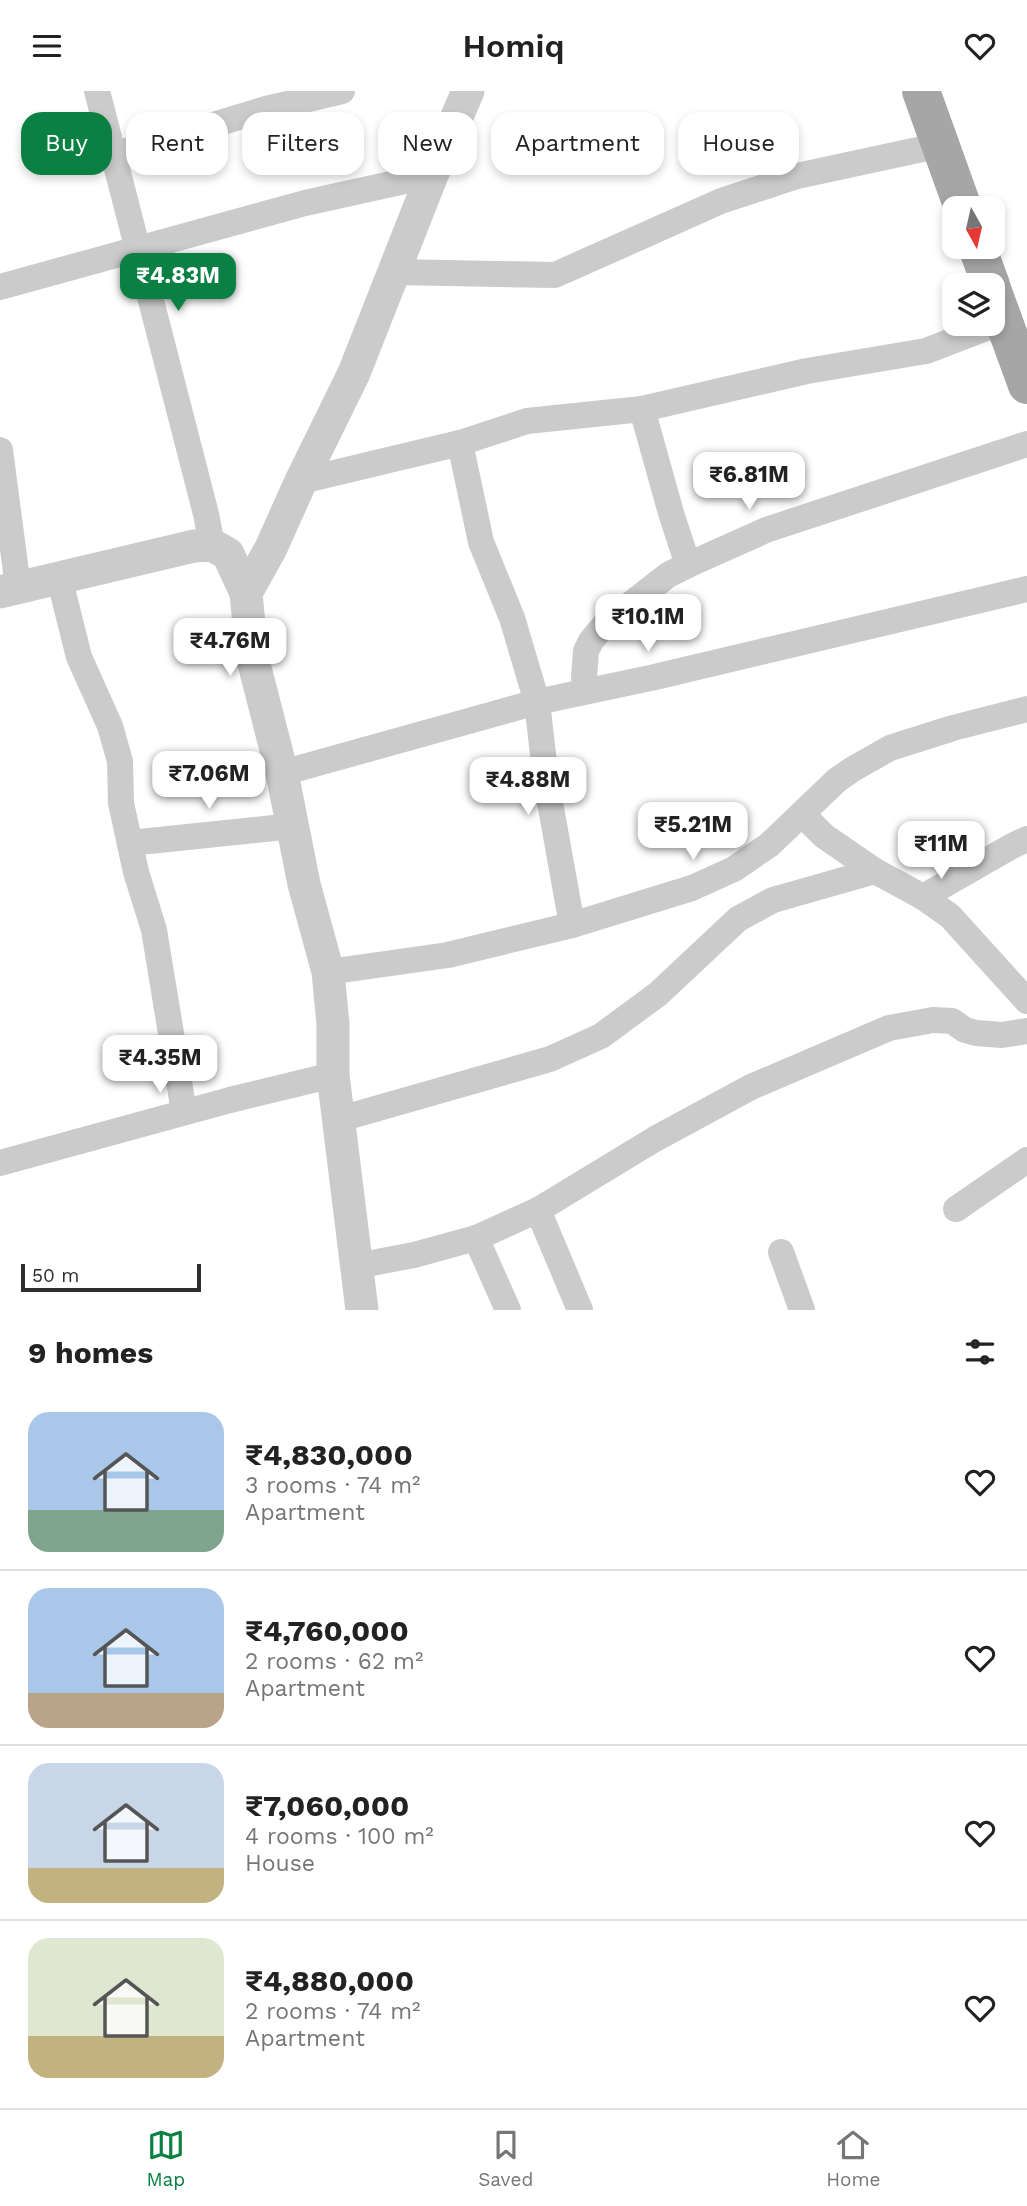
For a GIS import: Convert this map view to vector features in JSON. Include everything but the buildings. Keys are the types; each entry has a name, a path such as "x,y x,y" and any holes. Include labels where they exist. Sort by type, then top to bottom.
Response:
{"main road":[{"path":"921,91 959,196"},
{"path":"1005,323 1027,385"}],"street":[{"path":"97,91 212,545"},
{"path":"113,155 263,100 342,91"},
{"path":"459,112 468,91"},
{"path":"394,272 555,275 721,201 797,176 941,145"},
{"path":"0,287 305,203 432,175"},
{"path":"246,593 271,548 354,373 432,175"},
{"path":"301,481 460,443 527,421 642,409 807,371 926,351 946,336"},
{"path":"642,409 688,565"},
{"path":"460,443 481,542 512,618 537,702 548,793 572,925"},
{"path":"587,691 584,677 586,651 591,641 606,624 668,575 783,524 1027,444"},
{"path":"0,450 9,590 194,546 212,545 228,554 246,593 252,656 282,773 304,884 328,972 333,1024 333,1075 362,1310"},
{"path":"59,577 79,657 110,726 120,761 121,803 136,872 154,930 184,1112"},
{"path":"282,773 537,702 1027,589"},
{"path":"328,972 448,955 572,925 692,888 734,869 769,845 837,780 890,748 1027,709"},
{"path":"803,815 824,836 875,871 923,897 950,916 1027,1001"},
{"path":"130,843 293,826"},
{"path":"923,897 1027,839"},
{"path":"340,1119 550,1059 601,1036 658,994 738,919 773,900 875,871"},
{"path":"356,1266 414,1255 476,1238 538,1210 655,1139 751,1087 889,1028 933,1020 953,1021 965,1030 976,1033 1002,1035 1027,1031"},
{"path":"0,1163 184,1112 333,1075"},
{"path":"956,1209 1027,1160"},
{"path":"538,1210 580,1310"},
{"path":"476,1238 508,1310"},
{"path":"781,1252 802,1310"}]}
